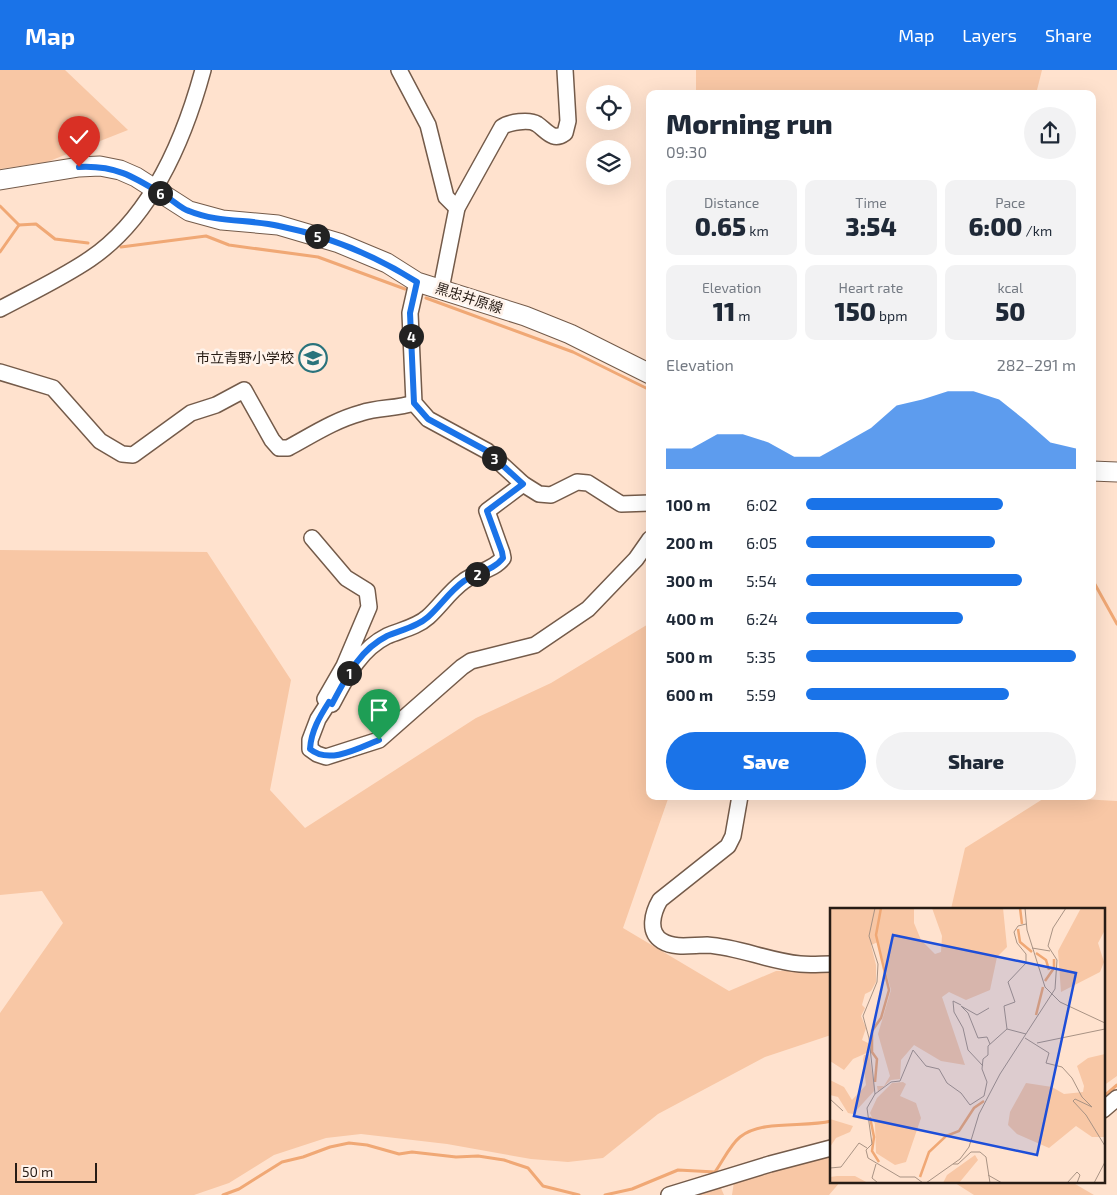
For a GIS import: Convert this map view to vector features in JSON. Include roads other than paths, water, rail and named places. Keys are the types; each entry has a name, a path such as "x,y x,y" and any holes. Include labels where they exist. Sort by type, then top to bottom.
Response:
{"main road":[{"name":"黒忠井原線","path":"0,180 100,166 136,177 189,211 222,220 278,225 339,242 387,263 417,282 525,316 570,334 646,372"},
{"path":"1096,471 1117,472"}],"street":[{"path":"0,309 48,284 91,258 120,234 140,210 167,165 185,126 204,70"},
{"path":"399,70 428,125 446,197 457,208"},
{"path":"441,289 457,208 502,127 508,123 535,123 552,136 560,137 565,133 568,121 565,70"},
{"path":"417,282 410,313 414,403 428,419 487,451 523,484 539,494 551,495 577,482 588,483 621,504 646,503"},
{"path":"0,372 53,388 100,441 122,454 133,455 191,413 216,405 244,390 272,440 279,448 288,448 338,421 362,412 399,408 414,403"},
{"path":"312,538 346,578 367,591 370,599 370,607 344,666 325,700 332,704 348,674 364,652 375,643 413,627 428,617 464,581 499,563 503,558 502,552 487,511 523,484"},
{"path":"329,702 310,740 310,749 326,757 341,754 379,740 471,661 535,645 588,609 636,559 646,545"},
{"path":"739,800 734,836 728,846 660,900 654,909 652,921 654,931 660,940 673,946 732,947 800,964 830,964"},
{"path":"1104,1109 1117,1098"},
{"path":"669,1195 770,1164 830,1148"}],"waterway":[{"path":"0,206 19,225 36,224 55,239 88,243"},
{"path":"0,252 19,225"},
{"path":"121,247 206,236 229,245 318,257 405,289"},
{"path":"426,298 573,352 646,388"},
{"path":"1096,586 1117,624"},
{"path":"1104,1096 1117,1085"},
{"path":"605,1195 632,1189 678,1170 715,1172 733,1144 749,1131 772,1126 830,1121"},
{"path":"223,1195 239,1189 282,1162 349,1143 367,1145 399,1154 412,1152 456,1157 478,1156 504,1160 528,1168 543,1186 579,1195"}],"place":[{"name":"市立青野小学校","path":"313,358"}]}
